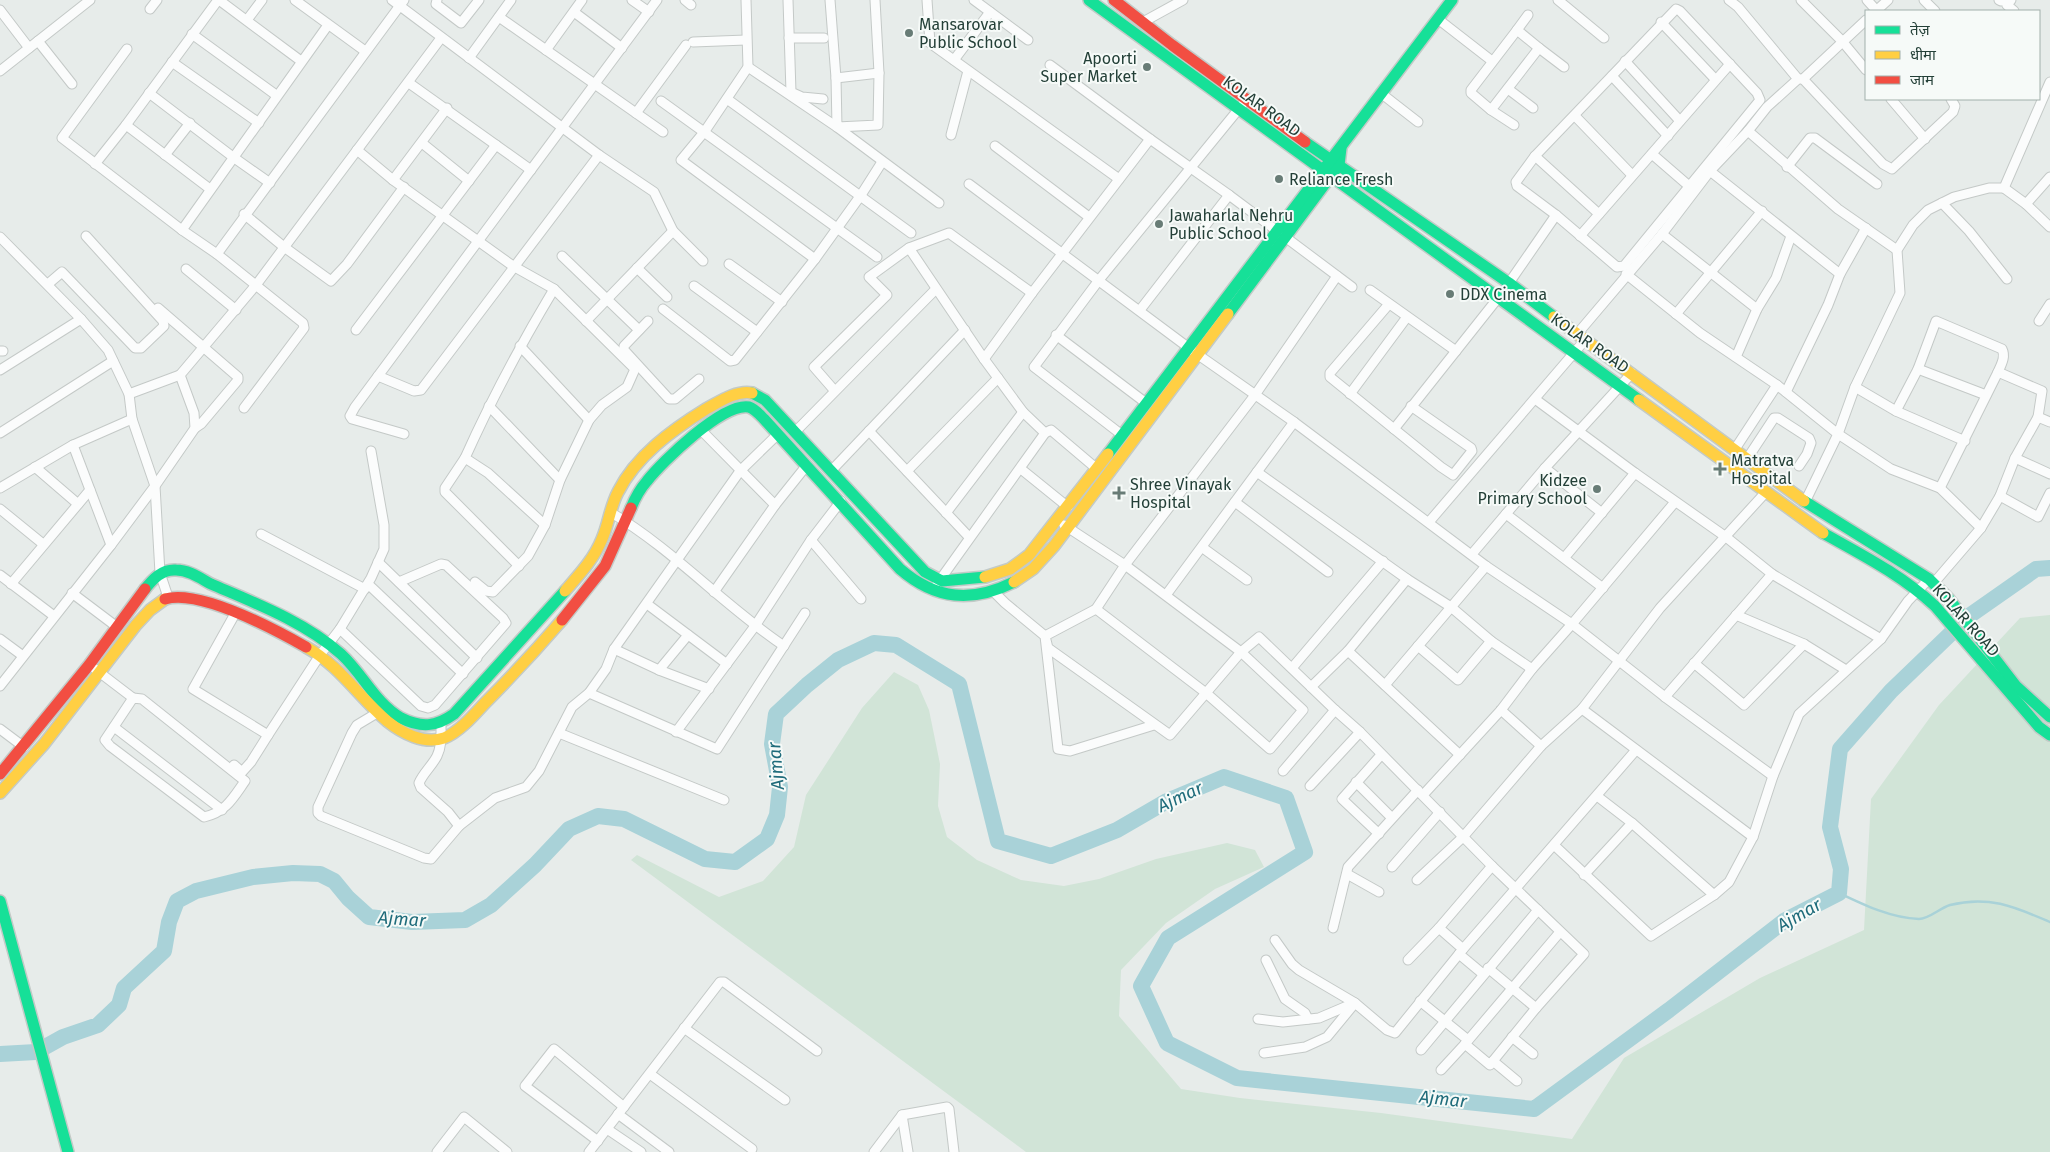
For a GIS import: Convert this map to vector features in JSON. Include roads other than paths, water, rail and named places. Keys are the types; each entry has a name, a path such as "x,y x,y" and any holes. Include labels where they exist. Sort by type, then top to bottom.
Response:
{"street":[{"path":"0,71 90,0"},
{"path":"150,9 156,0"},
{"path":"95,164 218,0 302,61"},
{"path":"247,20 262,0"},
{"path":"295,0 365,51"},
{"path":"392,0 402,3 441,38 599,155 654,192 673,231 703,261"},
{"path":"437,0 436,4 461,23 479,0"},
{"path":"469,58 511,0"},
{"path":"546,50 582,0"},
{"path":"632,0 649,12"},
{"path":"404,434 350,418 355,407 658,0"},
{"path":"746,0 748,67 705,131 681,160 815,259"},
{"path":"788,0 791,92 802,97 823,99"},
{"path":"830,0 836,78 837,127"},
{"path":"837,127 878,126 879,73 875,0"},
{"path":"927,0 930,43 1119,179"},
{"path":"974,0 1028,40"},
{"name":"KOLAR ROAD","path":"1089,0 1238,110 1620,384 1821,532 1897,574 1935,606 2013,690 2050,717"},
{"name":"KOLAR ROAD","path":"1114,0 1172,45 1334,162 1510,283 1805,502 1931,581 1949,599 2039,727 2050,735"},
{"path":"1143,22 1183,0"},
{"path":"0,774 24,747 160,573 170,570 183,570 268,610 330,645 352,665 372,699 395,728 420,738 442,740 452,735 498,692 552,632 605,566 612,555 628,511 641,488 655,470 701,430 738,407 748,407 760,415 914,581 933,592 974,595 1006,587 1033,570 1068,528 1193,350 1327,173 1341,148 1452,0"},
{"path":"1558,0 1604,38"},
{"path":"1728,0 1738,7 1800,79 1890,169 1953,112 1955,106 1952,100"},
{"path":"1738,7 1746,0"},
{"path":"1801,0 1842,41 1865,69"},
{"path":"1867,0 1876,10"},
{"path":"1878,10 1888,0"},
{"path":"1924,0 1934,10"},
{"path":"217,254 244,214 270,183 402,3"},
{"path":"1676,9 1680,11 1757,93 1760,100 1621,268 1617,268 1556,215 1518,186 1518,178 1536,156 1662,22 1676,9"},
{"path":"0,10 29,48"},
{"path":"574,12 622,48"},
{"path":"954,60 990,12"},
{"path":"1514,125 1471,94 1471,90 1528,16"},
{"path":"499,17 663,132"},
{"path":"1438,19 1492,61"},
{"path":"1429,522 1575,353 1582,337 1626,274 1662,234 1710,172 1748,131 1767,107 1865,21"},
{"path":"1662,22 1716,80"},
{"path":"182,230 276,95 328,25"},
{"path":"1517,30 1564,67"},
{"path":"192,34 276,95"},
{"path":"129,394 180,375 204,348 256,285 441,38"},
{"path":"789,38 824,38"},
{"path":"636,113 690,43 746,40"},
{"path":"38,41 72,84"},
{"path":"1491,110 1539,48"},
{"path":"127,50 62,138 182,230 217,254 303,323 304,328 244,408"},
{"path":"1625,61 1680,121"},
{"path":"172,62 258,122"},
{"path":"1580,236 1730,64"},
{"path":"1050,65 1352,287"},
{"path":"748,67 837,127 939,203"},
{"path":"950,135 968,71"},
{"path":"836,78 879,73"},
{"path":"1612,76 1668,136"},
{"path":"2004,188 2050,82"},
{"path":"409,83 447,108 531,170"},
{"path":"1508,88 1533,108"},
{"path":"149,93 270,183"},
{"path":"1382,94 1418,122"},
{"path":"727,99 911,233"},
{"path":"1122,435 1034,367 1056,335 1099,280 1247,99"},
{"path":"1892,100 1924,139"},
{"path":"661,101 705,131 876,257"},
{"path":"394,180 447,108"},
{"path":"1574,116 1632,175"},
{"path":"165,155 190,123"},
{"path":"126,125 210,189"},
{"path":"1748,131 1786,167 1838,209 1896,250"},
{"path":"1786,167 1810,138 1815,138 1877,184"},
{"path":"984,359 1089,217 1150,139"},
{"path":"422,143 469,181"},
{"path":"356,330 496,145"},
{"path":"995,146 1089,217"},
{"path":"357,150 394,180 513,266 554,289 635,368 627,387 602,405 589,420 560,480 544,525 528,556 493,592 486,591 475,582"},
{"path":"1652,154 1689,186"},
{"path":"378,376 414,391 421,390 513,266 599,155"},
{"path":"1536,156 1599,214"},
{"path":"663,309 732,361 735,360 815,259 882,162"},
{"path":"1710,172 1840,274"},
{"path":"2026,204 2050,177"},
{"path":"969,184 1193,350 1294,422 1486,566 1572,624 1665,697 1773,776"},
{"path":"244,214 329,281 334,280 404,187"},
{"path":"1805,502 1838,434 1855,387 1900,293 1896,250 1913,225 1928,210 1954,197 1989,188 2004,188 2026,204 2050,227"},
{"path":"1140,310 1229,195"},
{"path":"1942,203 1969,231 2007,279"},
{"path":"1676,314 1762,212"},
{"path":"1394,429 1510,283 1556,215"},
{"path":"1786,392 1828,305 1840,274 1866,228"},
{"path":"586,321 673,231"},
{"path":"834,390 814,367 887,295 869,277 909,248 949,233 1032,293"},
{"path":"1662,234 1757,309"},
{"path":"48,284 58,269 135,348 141,348 164,326 163,321 86,236"},
{"path":"1736,357 1757,309 1776,278 1791,236"},
{"path":"0,237 66,302 108,350 129,394 132,419 155,486 160,573 168,597"},
{"path":"909,248 984,359 1023,412 1045,433"},
{"path":"562,256 639,330"},
{"path":"729,264 782,302"},
{"path":"637,268 667,297"},
{"path":"186,269 236,310"},
{"path":"1626,274 1700,333 1777,384 1838,434 1891,469 1940,488 1982,528"},
{"path":"1045,636 1096,609 1125,565 1255,395 1337,276"},
{"path":"694,286 757,332"},
{"path":"519,566 445,492 445,488 465,458 520,346 554,289"},
{"path":"795,432 834,390 936,289"},
{"path":"66,302 79,290"},
{"path":"1370,290 1456,351"},
{"path":"1389,304 1330,374 1330,377 1452,475 1472,451 1471,448 1411,406"},
{"path":"2039,321 2050,304"},
{"path":"0,686 111,545 195,428 201,424 239,379 156,306"},
{"path":"1350,394 1407,317"},
{"path":"0,370 82,319"},
{"path":"648,320 624,346 624,350 669,399 674,399 699,378"},
{"path":"1896,411 1918,369 1936,321 2002,349 2004,353 2003,361 1940,488"},
{"path":"831,471 965,330"},
{"path":"1056,335 1146,403"},
{"path":"520,346 589,420"},
{"path":"381,710 416,724 432,726 440,724 454,714 584,570 600,545 610,512 628,474 645,454 694,418 734,395 746,391 757,395 795,432 915,562 940,580 985,578 1007,572 1027,558 1146,403 1193,350"},
{"path":"0,433 113,362"},
{"path":"1918,369 1986,395"},
{"path":"1555,846 1651,936 1714,895 1729,882 1753,837 1773,776 1799,714 1881,639 1918,590 1931,581 1982,528 2000,496 2015,458 2038,417 2042,391 1998,372"},
{"path":"1472,554 1545,468 1632,373"},
{"path":"180,375 194,413 195,428"},
{"path":"906,471 998,378"},
{"path":"1734,449 1777,384"},
{"path":"1855,387 1896,411 1965,440"},
{"path":"1535,399 1578,432 1726,537 1772,574 1881,639"},
{"path":"489,406 560,480"},
{"path":"946,514 1023,412"},
{"path":"2038,417 2050,422"},
{"path":"1747,458 1774,418 1778,418 1809,438 1811,443 1807,454 1799,466"},
{"path":"0,488 73,445 132,419"},
{"path":"1166,596 1294,422"},
{"path":"701,430 775,505"},
{"path":"933,592 969,537 1021,469 1045,433 1051,430 1097,469"},
{"path":"869,431 969,537"},
{"path":"381,710 357,726 352,733 318,807 318,813 321,816 407,851 430,858 459,826 495,798 526,787 539,770 572,707 589,693 606,669 614,649 740,471 778,434"},
{"path":"73,445 111,545"},
{"path":"162,710 242,772 251,762 320,655 330,645 340,629 366,586 384,549 384,525 371,451"},
{"path":"465,458 488,473 544,525"},
{"path":"2015,458 2050,474"},
{"path":"714,592 775,505 807,465"},
{"path":"35,467 78,504"},
{"path":"1545,468 1602,513"},
{"path":"1021,469 1068,507"},
{"path":"1257,472 1407,579 1451,607 1491,640 1532,669"},
{"path":"1565,557 1635,473"},
{"path":"11,584 90,490"},
{"path":"1417,880 1463,837 1541,746 1582,709 1660,608 1766,492"},
{"path":"2000,496 2038,517 2050,493"},
{"path":"676,732 755,626 810,540 841,501"},
{"path":"1234,502 1328,572"},
{"path":"1333,928 1348,867 1392,818 1460,755 1501,710 1532,669 1675,502"},
{"path":"0,509 43,544"},
{"path":"610,512 625,521 755,626 784,646"},
{"path":"1506,514 1565,557 1603,588"},
{"path":"1058,520 1125,565 1241,652 1303,710 1270,749 1206,693 1096,609"},
{"path":"261,534 366,586 463,674"},
{"path":"810,540 861,599"},
{"path":"1203,548 1247,580"},
{"path":"1292,668 1383,561"},
{"path":"378,562 477,658"},
{"path":"340,629 421,706 428,708 435,705 506,623 496,611 446,565 441,564 399,582"},
{"path":"1385,685 1486,566"},
{"path":"1665,697 1772,574"},
{"path":"0,575 54,616"},
{"path":"1312,687 1348,651 1407,579"},
{"path":"993,591 1045,636 1048,648 1170,736 1241,652 1259,637 1360,732 1492,866 1584,954 1536,1008 1490,1065 1420,1001"},
{"path":"72,593 117,627"},
{"path":"0,793 34,756 140,621 168,597 189,598 236,612 320,655 372,699"},
{"path":"647,604 727,664"},
{"path":"236,612 193,689 268,736"},
{"path":"589,693 717,749 804,613"},
{"path":"1736,615 1804,644 1846,670"},
{"path":"659,670 688,635"},
{"path":"1045,636 1058,749 1070,751 1154,725"},
{"path":"0,639 23,656"},
{"path":"1418,646 1458,680 1491,640"},
{"path":"1694,663 1744,705 1804,644"},
{"path":"614,649 659,670 709,689"},
{"path":"1348,651 1460,755"},
{"path":"89,665 133,698 142,699 245,781 227,806 216,814 204,817 110,746 105,740 133,698"},
{"path":"1582,709 1753,837"},
{"path":"1283,771 1335,710"},
{"path":"1501,710 1541,746"},
{"path":"440,724 442,740 437,756 419,783 421,788 448,812 459,826"},
{"path":"114,726 222,810"},
{"path":"0,729 24,747"},
{"path":"559,732 724,800"},
{"path":"1310,786 1360,732"},
{"path":"1275,940 1292,964 1299,970 1355,1002 1387,1030 1395,1033 1461,952 1555,846 1636,750"},
{"path":"1379,834 1342,799 1382,755"},
{"path":"1356,782 1392,818"},
{"path":"1597,796 1632,823 1714,895"},
{"path":"1392,867 1440,812"},
{"path":"1584,875 1632,823"},
{"path":"1408,960 1439,928 1492,866"},
{"path":"1346,874 1379,892"},
{"path":"0,901 68,1152"},
{"path":"1421,1050 1538,910"},
{"path":"1439,928 1461,952 1536,1008"},
{"path":"1441,1070 1560,932"},
{"path":"1266,960 1285,999 1305,1014 1308,1019"},
{"path":"589,1152 720,982 724,982 817,1051"},
{"path":"1258,1019 1283,1022 1319,1018 1355,1002"},
{"path":"1264,1053 1305,1047 1327,1036 1355,1002"},
{"path":"684,1028 785,1100"},
{"path":"1512,1037 1533,1054"},
{"path":"598,1141 525,1086 554,1049 669,1152"},
{"path":"1493,1061 1517,1081"},
{"path":"650,1074 752,1149"},
{"path":"874,1152 902,1114 947,1107 949,1109 954,1152"},
{"path":"902,1114 908,1152"},
{"path":"437,1152 464,1117 507,1152"},
{"path":"607,1129 641,1152"}],"waterway":[{"name":"Ajmar","path":"0,1054 36,1052 63,1037 98,1025 119,1005 124,988 164,951 169,922 177,901 196,891 253,877 293,873 320,874 334,881 348,898 369,917 412,922 465,920 491,905 535,865 569,829 598,816 624,819 705,859 735,862 767,839 777,815 780,787 772,744 776,714 807,685 838,660 874,643 896,645 959,684 998,841 1051,856 1117,830 1167,801 1224,777 1286,798 1305,852 1168,938 1141,986 1167,1043 1237,1078 1534,1109 1669,1010 1784,921 1839,893 1841,869 1830,827 1840,749 1891,691 1969,616 2036,569 2050,568"},
{"path":"1839,893 1878,910 1909,918 1923,919 1950,905 1977,901 2013,907 2050,922"}],"place":[{"name":"Mansarovar Public School","path":"909,33"},
{"name":"Apoorti Super Market","path":"1147,67"},
{"name":"Reliance Fresh","path":"1279,179"},
{"name":"Jawaharlal Nehru Public School","path":"1159,224"},
{"name":"DDX Cinema","path":"1450,294"},
{"name":"Matratva Hospital","path":"1720,469"},
{"name":"Kidzee Primary School","path":"1597,489"},
{"name":"Shree Vinayak Hospital","path":"1119,493"}]}
